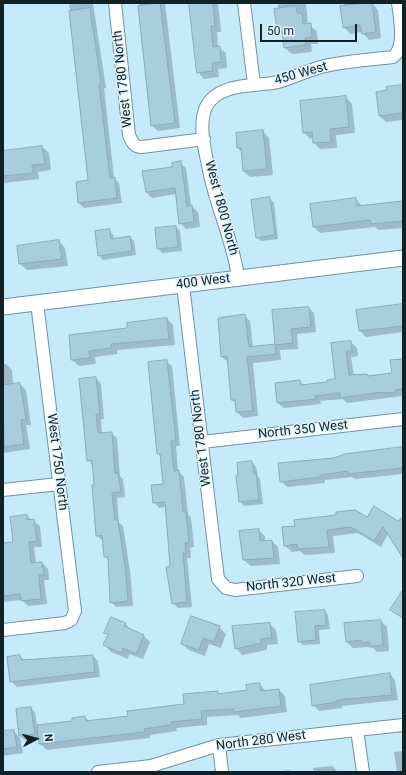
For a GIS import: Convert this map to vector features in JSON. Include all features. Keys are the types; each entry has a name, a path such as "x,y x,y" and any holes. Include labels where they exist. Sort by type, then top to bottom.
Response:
{"street":[{"name":"West 1780 North","path":"115,3 129,135 135,146 142,147 204,139"},
{"path":"244,3 254,84"},
{"name":"450 West","path":"213,99 229,90 254,84 276,82 331,65 393,57 398,54 402,45 398,3"},
{"name":"West 1800 North","path":"213,99 206,107 202,123 204,139 216,200 235,257 238,278"},
{"name":"400 West","path":"3,307 403,258"},
{"name":"West 1780 North","path":"182,285 202,442 216,571 218,579 226,588"},
{"name":"West 1750 North","path":"3,630 55,625 71,620 75,604 37,303"},
{"name":"North 350 West","path":"202,442 403,419"},
{"path":"3,490 59,484"},
{"name":"North 320 West","path":"226,588 235,590 357,576"},
{"name":"North 280 West","path":"98,772 151,766 219,745 403,726"},
{"path":"357,730 363,772"},
{"path":"219,745 222,772"}],"building":[{"path":"160,3 175,123 151,126 138,6"},
{"path":"189,3 213,3 215,26 211,26 213,47 220,46 221,62 212,63 213,71 197,73"},
{"path":"372,3 376,32 362,34 360,25 343,28 340,6"},
{"path":"296,6 297,13 302,13 303,24 311,23 312,37 305,38 306,45 284,48 282,30 277,30 274,9"},
{"path":"90,8 101,83 99,84 110,178 115,177 117,198 78,203 76,182 88,180 69,11"},
{"path":"403,85 403,113 379,116 376,92 387,90 386,87"},
{"path":"346,96 349,127 330,129 331,142 313,143 312,132 303,133 300,101"},
{"path":"263,130 267,169 243,171 241,148 237,148 236,133"},
{"path":"42,146 45,164 32,165 33,173 3,176 3,151"},
{"path":"181,161 187,206 192,205 194,222 179,224 175,188 146,192 142,171 172,167 172,163"},
{"path":"270,197 275,235 256,238 251,200"},
{"path":"356,198 357,206 403,201 403,221 371,224 370,220 313,227 310,204"},
{"path":"176,226 178,247 157,249 155,228"},
{"path":"110,229 111,239 130,236 132,251 98,256 95,231"},
{"path":"59,240 62,259 19,264 17,246"},
{"path":"403,304 403,326 359,331 356,310"},
{"path":"309,307 311,327 291,329 293,343 275,345 276,354 247,357 253,411 236,412 235,400 231,400 227,356 221,357 218,318 245,314 249,347 275,344 272,310"},
{"path":"167,318 169,339 111,344 111,348 89,351 90,358 71,360 69,335 127,328 127,323"},
{"path":"351,341 352,351 346,351 349,375 367,374 368,376 392,373 390,360 403,359 403,389 395,390 396,392 382,392 340,398 340,393 315,396 316,399 277,403 275,383 300,380 301,385 327,382 327,380 335,379 331,343"},
{"path":"167,360 176,441 171,441 174,471 179,470 183,512 186,512 189,543 185,543 186,553 183,553 187,602 172,604 166,567 170,566 165,502 153,503 151,485 163,484 160,454 157,454 148,362"},
{"path":"96,377 100,414 96,414 98,433 112,432 115,473 118,473 121,492 112,493 115,520 118,520 125,565 128,601 110,603 108,557 104,557 102,535 96,536 92,485 94,485 92,460 87,461 79,379"},
{"path":"20,383 26,419 21,420 24,444 4,447 3,385"},
{"path":"403,447 403,468 348,474 348,471 320,475 320,477 280,482 278,463 334,458 345,454"},
{"path":"252,461 254,474 256,473 259,500 239,502 236,476 238,475 237,463"},
{"path":"374,506 398,521 403,517 403,558 383,527 374,541 351,527 327,530 329,547 298,549 297,544 284,546 282,527 295,526 294,520 336,515 336,512 355,510 367,517"},
{"path":"27,515 27,520 34,519 37,541 29,542 31,563 42,562 44,575 39,575 41,599 21,601 20,594 3,596 3,543 13,542 10,517"},
{"path":"259,529 260,541 272,540 274,558 243,560 239,531"},
{"path":"403,590 403,618 390,610"},
{"path":"325,610 326,625 315,626 316,640 298,642 295,612"},
{"path":"191,616 220,626 214,642 203,638 199,650 181,644"},
{"path":"111,617 126,623 124,626 144,635 136,654 123,648 121,653 103,645 108,634 104,633"},
{"path":"381,620 383,645 370,646 370,642 361,642 361,640 346,642 344,623"},
{"path":"270,623 272,638 261,639 261,643 235,649 232,626"},
{"path":"20,655 21,660 93,655 95,672 10,682 7,657"},
{"path":"390,673 392,695 337,700 337,702 312,706 310,685"},
{"path":"260,683 261,691 279,689 281,706 234,712 233,709 201,711 202,719 171,722 171,725 144,729 145,732 39,744 37,725 72,721 72,718 85,716 86,721 128,716 127,711 184,704 183,694 218,691 218,694 247,690 246,685"},
{"path":"31,707 35,734 19,736 16,709"},
{"path":"14,730 17,747 3,749 3,731"}]}
